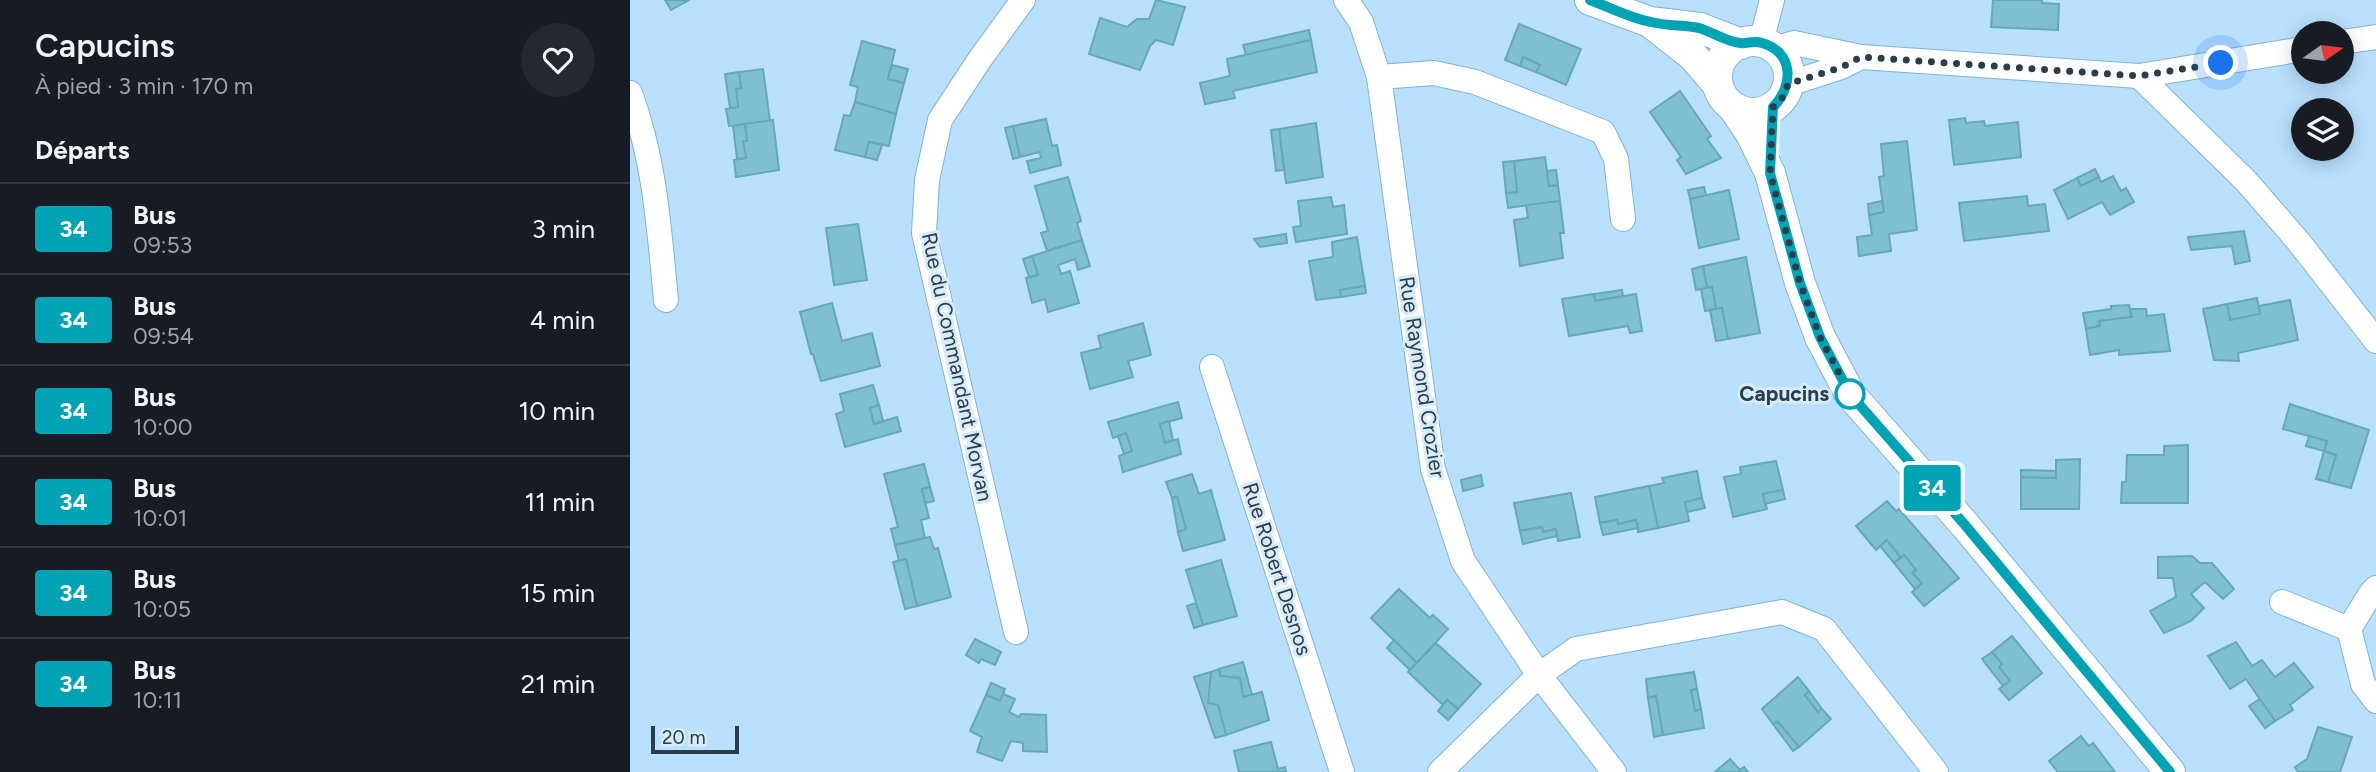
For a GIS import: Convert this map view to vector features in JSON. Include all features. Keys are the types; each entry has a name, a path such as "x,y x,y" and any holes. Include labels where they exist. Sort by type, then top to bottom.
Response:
{"street":[{"name":"Rue du Commandant Morvan","path":"1016,632 925,233 927,180 940,120 1023,0"},
{"name":"Rue Raymond Crozier","path":"1346,0 1361,22 1379,77 1433,469 1463,561 1539,675 1614,772"},
{"path":"1590,0 1650,22 1700,29 1759,45 1783,58 1787,70 1770,173"},
{"path":"1759,45 1772,0"},
{"path":"1650,22 1693,56 1751,134 1770,173 1800,283 1820,337 1850,394 1965,525 2170,772"},
{"path":"2354,40 2376,37"},
{"path":"1861,57 1781,95 1760,113 1746,113 1725,96 1718,69 1723,56 1759,45 1794,43 1861,57 2139,76 2291,51"},
{"path":"1379,77 1434,73 1475,82 1604,132 1616,159 1623,219"},
{"path":"2139,76 2246,181 2298,241 2376,341"},
{"path":"630,93 643,130 655,187 666,300"},
{"name":"Rue Robert Desnos","path":"1212,366 1342,772"},
{"path":"2376,588 2349,629 2363,684 2376,701"},
{"path":"2282,602 2349,629"},
{"path":"1440,772 1539,675 1576,649 1782,612 1824,629 1936,772"}],"building":[{"path":"665,0 689,0 671,10"},
{"path":"1156,0 1185,7 1173,45 1156,40 1150,46 1140,70 1089,54 1100,18 1127,27 1137,19 1149,19"},
{"path":"1993,0 2042,0 2042,3 2059,4 2058,30 1991,27"},
{"path":"1519,24 1581,49 1566,85 1536,72 1540,65 1523,57 1520,66 1505,60"},
{"path":"1309,30 1311,40 1246,55 1243,45"},
{"path":"1311,40 1317,72 1233,91 1235,98 1205,104 1200,83 1230,76 1227,59"},
{"path":"862,41 895,50 888,79 904,83 896,114 855,102 858,87 850,85"},
{"path":"1523,57 1540,65 1536,72 1520,66"},
{"path":"892,65 908,69 904,83 888,79"},
{"path":"763,69 770,121 729,126 726,109 738,107 736,89 741,88 739,72"},
{"path":"739,72 741,88 736,89 738,107 730,108 725,74"},
{"path":"1680,91 1711,136 1707,139 1721,158 1686,174 1677,160 1681,157 1650,112"},
{"path":"855,102 896,114 889,146 869,142 865,157 835,150 844,115 850,116"},
{"path":"1965,118 1966,123 1984,121 1985,126 2018,122 2021,157 1954,165 1949,120"},
{"path":"1046,119 1052,146 1057,145 1061,165 1030,173 1027,161 1041,158 1040,152 1020,157 1013,126"},
{"path":"773,120 779,170 736,177 734,160 746,158 743,141 747,141 745,124"},
{"path":"1316,123 1323,177 1286,183 1279,129"},
{"path":"745,124 747,141 743,141 746,158 737,159 733,126"},
{"path":"1013,126 1020,157 1013,159 1005,128"},
{"path":"1279,129 1284,170 1276,171 1271,130"},
{"path":"1907,141 1917,230 1889,234 1891,251 1859,256 1857,237 1872,235 1869,215 1884,212 1879,177 1884,176 1881,144"},
{"path":"869,142 882,145 877,160 865,157"},
{"path":"1545,157 1549,186 1558,185 1560,201 1508,208 1506,193 1517,192 1514,161"},
{"path":"1514,161 1517,192 1506,193 1503,162"},
{"path":"2095,169 2099,177 2081,186 2077,178"},
{"path":"1556,170 1558,185 1549,186 1547,171"},
{"path":"2113,176 2121,191 2126,188 2134,202 2110,215 2102,202 2068,219 2054,190 2077,178 2081,186 2099,177 2101,182"},
{"path":"1068,177 1081,221 1077,223 1082,240 1047,251 1041,233 1048,231 1035,186"},
{"path":"1704,187 1706,195 1690,199 1688,190"},
{"path":"1729,190 1739,239 1699,248 1690,199"},
{"path":"2027,196 2028,206 2045,204 2049,231 1964,241 1959,203"},
{"path":"1331,197 1333,207 1344,205 1347,234 1296,242 1293,227 1301,226 1298,201"},
{"path":"1560,201 1564,233 1560,233 1563,258 1520,266 1514,220 1528,218 1526,205"},
{"path":"1882,201 1884,212 1869,215 1868,204"},
{"path":"858,224 867,280 834,285 826,228"},
{"path":"2244,231 2250,261 2235,264 2232,246 2191,250 2188,237"},
{"path":"1286,234 1287,243 1260,247 1254,239"},
{"path":"1357,237 1365,286 1340,290 1341,297 1316,300 1309,261 1333,257 1332,242"},
{"path":"1082,240 1090,266 1078,270 1075,259 1058,265 1061,274 1070,271 1079,303 1048,312 1045,299 1032,303 1026,278 1038,275 1032,256"},
{"path":"1032,256 1038,275 1029,277 1023,259"},
{"path":"1746,257 1760,333 1728,339 1722,308 1716,309 1712,287 1707,288 1703,266"},
{"path":"1703,266 1707,288 1696,290 1692,269"},
{"path":"1365,286 1366,293 1341,297 1340,290"},
{"path":"1712,287 1716,309 1705,311 1701,289"},
{"path":"1622,290 1623,296 1595,301 1594,294"},
{"path":"1594,294 1595,301 1636,294 1642,331 1630,333 1628,326 1569,336 1562,299"},
{"path":"2257,298 2260,314 2230,320 2227,304"},
{"path":"2290,300 2298,340 2238,353 2239,361 2214,360 2203,309 2227,304 2230,320 2260,314 2259,306"},
{"path":"832,303 842,341 872,333 880,366 821,381 800,312"},
{"path":"2129,305 2132,317 2099,321 2100,326 2086,329 2083,313"},
{"path":"1722,308 1728,339 1716,341 1710,310"},
{"path":"2130,309 2146,309 2147,316 2164,314 2170,351 2119,355 2119,350 2090,355 2086,329 2100,326 2099,321 2132,317"},
{"path":"1143,323 1151,355 1128,361 1133,377 1090,389 1081,353 1101,348 1098,336"},
{"path":"873,385 879,405 870,408 874,424 897,417 901,431 845,447 836,414 844,411 840,394"},
{"path":"1178,402 1182,418 1160,424 1165,443 1178,439 1181,454 1123,472 1119,456 1132,451 1126,433 1113,438 1108,422"},
{"path":"2290,404 2369,430 2351,488 2328,482 2336,455 2324,451 2327,441 2283,429"},
{"path":"879,405 883,421 874,424 870,408"},
{"path":"1169,421 1173,440 1165,443 1160,424"},
{"path":"1126,433 1132,451 1124,454 1118,436"},
{"path":"2309,436 2327,441 2324,451 2306,446"},
{"path":"2188,445 2188,503 2121,503 2122,482 2126,482 2127,455 2164,455 2164,446"},
{"path":"2324,451 2336,455 2328,482 2316,479"},
{"path":"2080,459 2079,509 2021,509 2021,477 2056,478 2056,460"},
{"path":"1776,461 1783,490 1763,494 1767,509 1733,517 1724,477 1741,474 1740,467"},
{"path":"924,464 930,487 922,489 929,518 921,520 925,538 895,545 891,529 898,527 884,474"},
{"path":"2021,470 2056,471 2056,478 2021,477"},
{"path":"1697,471 1702,498 1685,502 1689,521 1658,528 1649,486 1664,483 1662,478"},
{"path":"1192,474 1199,494 1211,490 1225,540 1183,551 1178,532 1186,529 1177,497 1172,498 1166,482"},
{"path":"1481,475 1483,486 1463,491 1461,480"},
{"path":"1649,486 1658,528 1638,532 1636,520 1618,524 1617,520 1600,523 1595,497"},
{"path":"930,487 934,501 925,503 922,489"},
{"path":"1783,490 1785,499 1765,504 1763,494"},
{"path":"1571,493 1580,537 1558,541 1556,529 1543,532 1542,527 1520,531 1514,503"},
{"path":"1177,497 1186,529 1178,532 1172,498"},
{"path":"1702,498 1705,508 1687,512 1685,502"},
{"path":"1887,501 1896,511 1899,509 1959,578 1924,606 1912,592 1922,583 1912,573 1916,570 1904,555 1901,558 1887,540 1876,550 1856,526"},
{"path":"1617,520 1618,524 1636,520 1638,528 1603,535 1600,523"},
{"path":"1542,527 1543,532 1556,529 1557,536 1523,544 1520,531"},
{"path":"930,537 934,549 938,548 951,597 917,606 906,559 899,561 895,545"},
{"path":"1887,540 1901,558 1894,563 1880,546"},
{"path":"1904,555 1916,570 1912,573 1922,583 1915,589 1894,563"},
{"path":"2192,556 2200,563 2212,563 2234,589 2223,599 2205,582 2191,594 2204,608 2191,621 2164,633 2150,611 2176,597 2173,578 2158,578 2158,557"},
{"path":"906,559 917,606 905,609 893,562"},
{"path":"1221,560 1237,616 1203,625 1186,570"},
{"path":"1399,589 1430,618 1433,615 1448,629 1417,663 1371,618"},
{"path":"1196,603 1203,625 1194,628 1187,606"},
{"path":"2012,636 2042,673 2009,700 1999,689 2010,681 1999,667 2002,664 1992,652"},
{"path":"975,639 1001,652 995,665 981,659 979,663 966,655"},
{"path":"1394,640 1417,663 1410,670 1387,648"},
{"path":"2236,642 2252,666 2262,660 2275,677 2294,663 2313,687 2290,705 2293,710 2275,721 2246,679 2230,689 2208,656"},
{"path":"1436,643 1481,684 1458,709 1447,700 1443,705 1408,672"},
{"path":"1992,652 2002,664 1999,667 2010,681 2003,686 1982,659"},
{"path":"1243,662 1252,695 1243,697 1240,678 1220,676 1219,669"},
{"path":"1219,669 1220,676 1240,678 1243,697 1262,692 1269,720 1226,735 1218,705 1208,703 1211,672"},
{"path":"1211,672 1208,703 1218,705 1226,735 1215,738 1194,677"},
{"path":"1694,672 1697,689 1691,690 1695,711 1701,709 1704,728 1663,735 1656,696 1648,698 1646,679"},
{"path":"1798,677 1809,691 1805,695 1818,712 1822,709 1831,719 1799,747 1778,722 1773,724 1762,709"},
{"path":"991,683 1005,689 1000,701 986,695"},
{"path":"1697,689 1701,709 1695,711 1691,690"},
{"path":"1809,691 1822,709 1818,712 1805,695"},
{"path":"1003,694 1015,699 1009,712 1019,717 1021,714 1046,715 1047,752 1023,751 1023,743 1011,741 1002,761 977,752 982,737 970,731 986,695 1000,701"},
{"path":"1656,696 1663,735 1654,737 1648,698"},
{"path":"2260,699 2275,721 2265,728 2249,706"},
{"path":"1447,700 1458,709 1448,720 1438,711"},
{"path":"1778,722 1799,747 1793,751 1773,724"},
{"path":"2318,727 2352,737 2340,772 2298,772 2295,767 2307,759"},
{"path":"2081,736 2089,746 2093,743 2115,772 2058,772 2049,761"},
{"path":"1271,742 1278,769 1285,767 1286,772 1239,772 1234,751"},
{"path":"1730,759 1740,770 1744,767 1748,772 1715,772"}],"bus line":[{"name":"34","path":"1590,0 1650,22 1700,29 1741,44 1751,41 1761,43 1774,49 1783,58 1788,84 1783,97 1773,107 1770,173 1800,283 1833,365 1850,394 1965,525 2170,772"}],"place":[{"name":"Capucins","path":"1850,394"}],"route":[{"path":"1850,394 1820,337 1800,283 1770,173 1773,107 1783,97 1788,84 1821,75 1861,57 2139,76 2221,63"}]}
